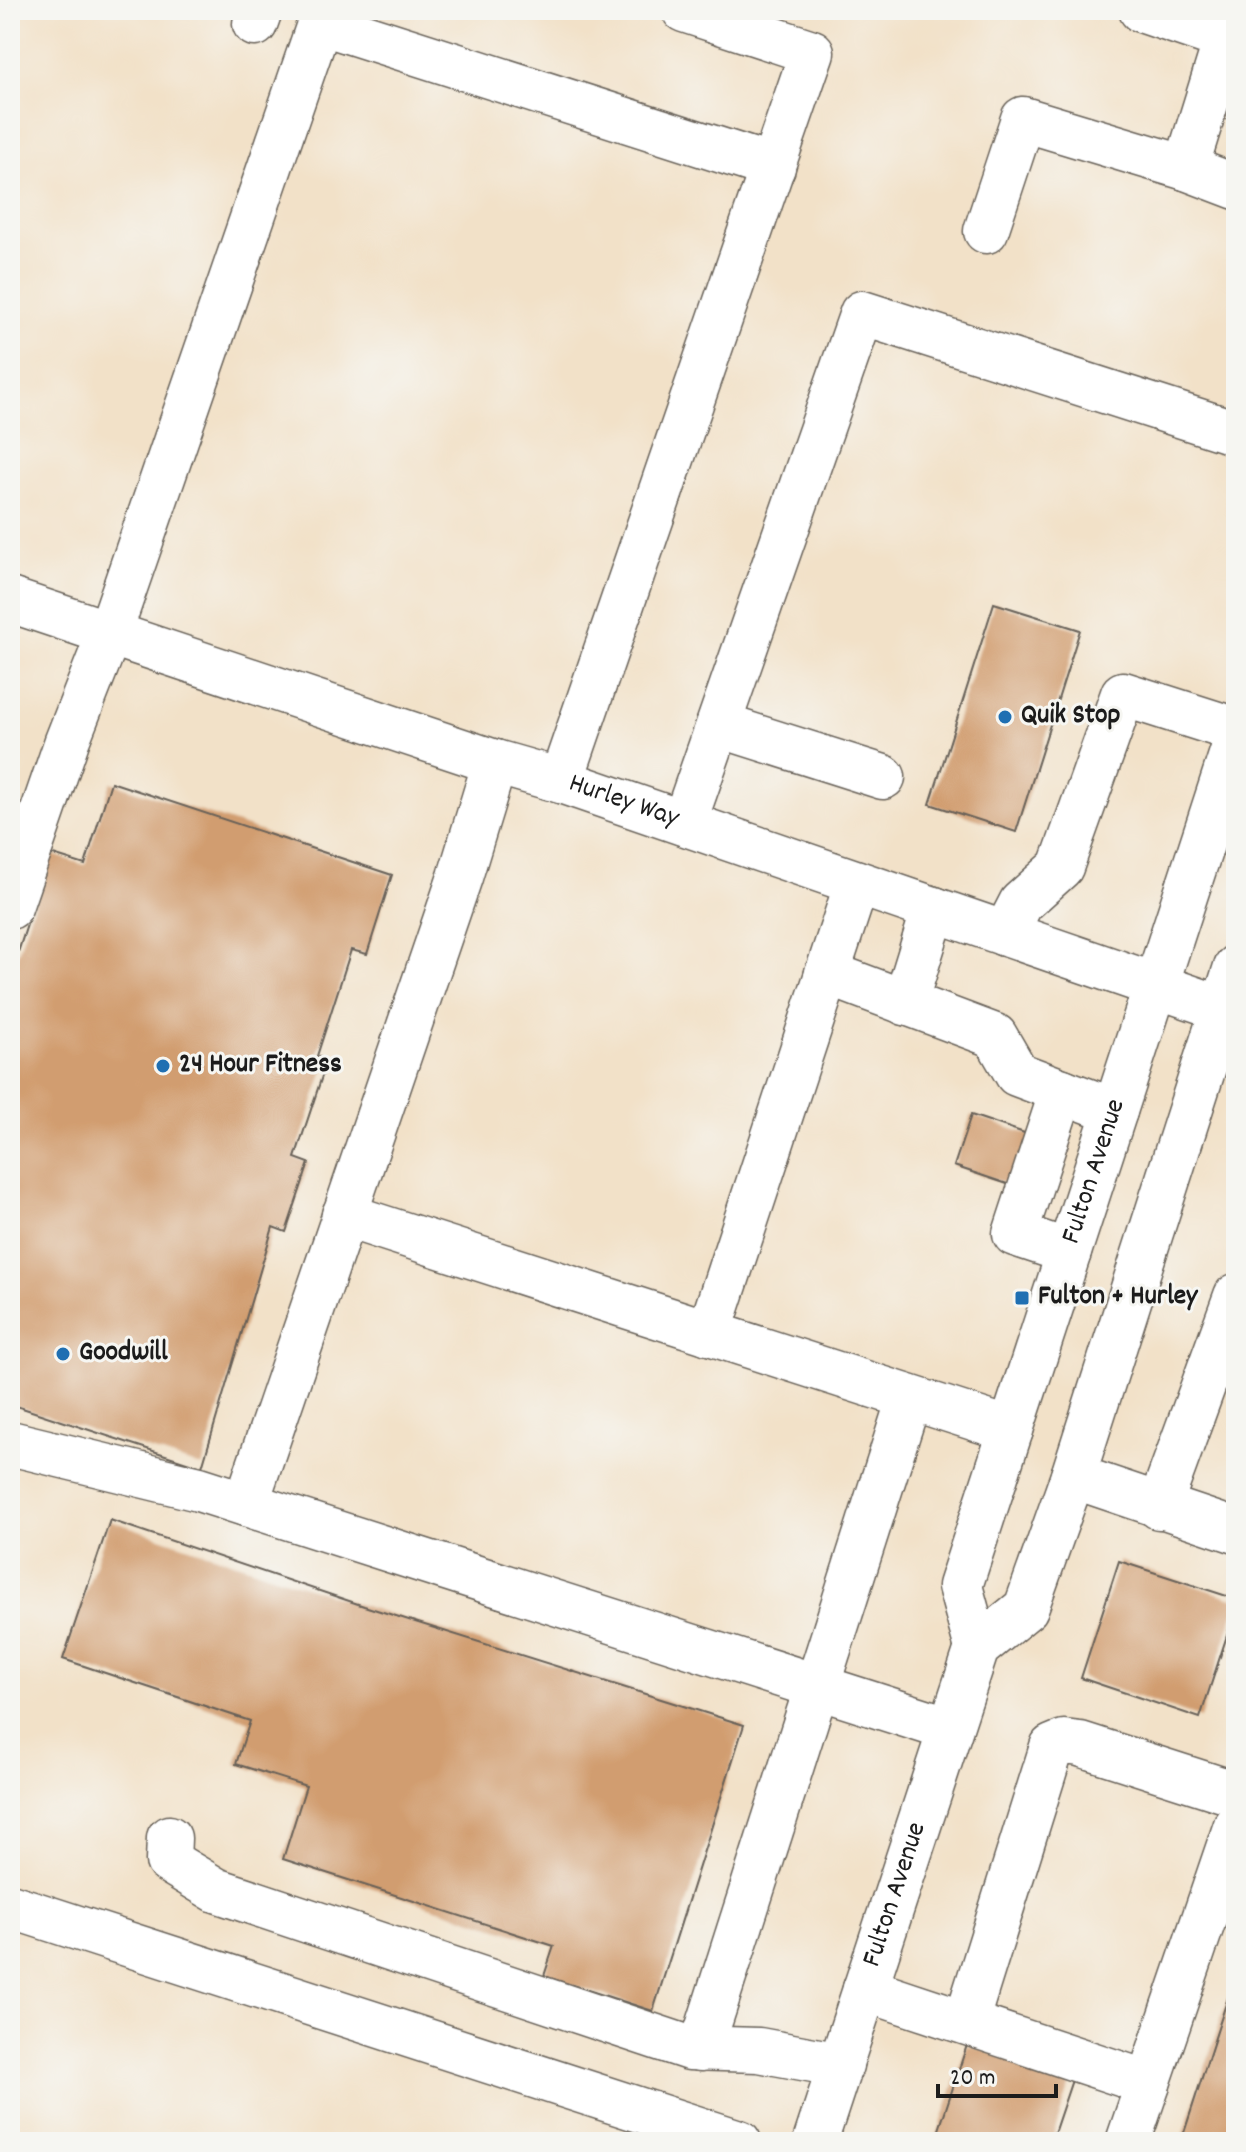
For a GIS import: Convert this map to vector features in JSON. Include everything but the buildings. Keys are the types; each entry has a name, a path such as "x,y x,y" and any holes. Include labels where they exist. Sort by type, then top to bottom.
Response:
{"main road":[{"path":"561,781 812,52 684,10"},
{"path":"1141,10 1231,25 1186,168"},
{"path":"10,907 67,741 109,634 322,16 773,167"},
{"path":"986,231 1023,119 1186,168 1236,187"},
{"path":"684,823 862,313 1236,433"},
{"name":"Hurley Way","path":"10,600 495,762 561,781 1229,1011"},
{"path":"1005,934 1021,903 1061,867 1123,694 1236,730"},
{"path":"719,725 883,777"},
{"name":"Fulton Avenue","path":"815,2142 977,1648 960,1586 1236,740"},
{"path":"246,1504 460,877 495,762"},
{"path":"709,1333 857,883"},
{"path":"905,1003 934,909"},
{"path":"977,1648 1026,1608 1229,1011 1236,967"},
{"path":"827,973 995,1036 1017,1074 1115,1111"},
{"path":"1062,1091 1015,1234 1069,1252"},
{"path":"344,1215 1011,1430"},
{"path":"1159,1507 1236,1296"},
{"path":"701,2049 820,1685 909,1399"},
{"path":"10,1443 199,1489 950,1729"},
{"path":"1073,1476 1236,1531"},
{"path":"966,2022 1052,1747 1064,1742 1080,1744 1236,1794"},
{"path":"1128,2142 1236,1825"},
{"path":"169,1838 168,1861 216,1890 689,2048 759,2050 841,2065"},
{"path":"10,1906 739,2142"},
{"path":"865,1989 1148,2083"}],"place":[{"name":"Quik Stop","path":"1005,717"},
{"name":"24 Hour Fitness","path":"163,1066"},
{"name":"Fulton + Hurley","path":"1022,1298"},
{"name":"Goodwill","path":"63,1354"}]}
